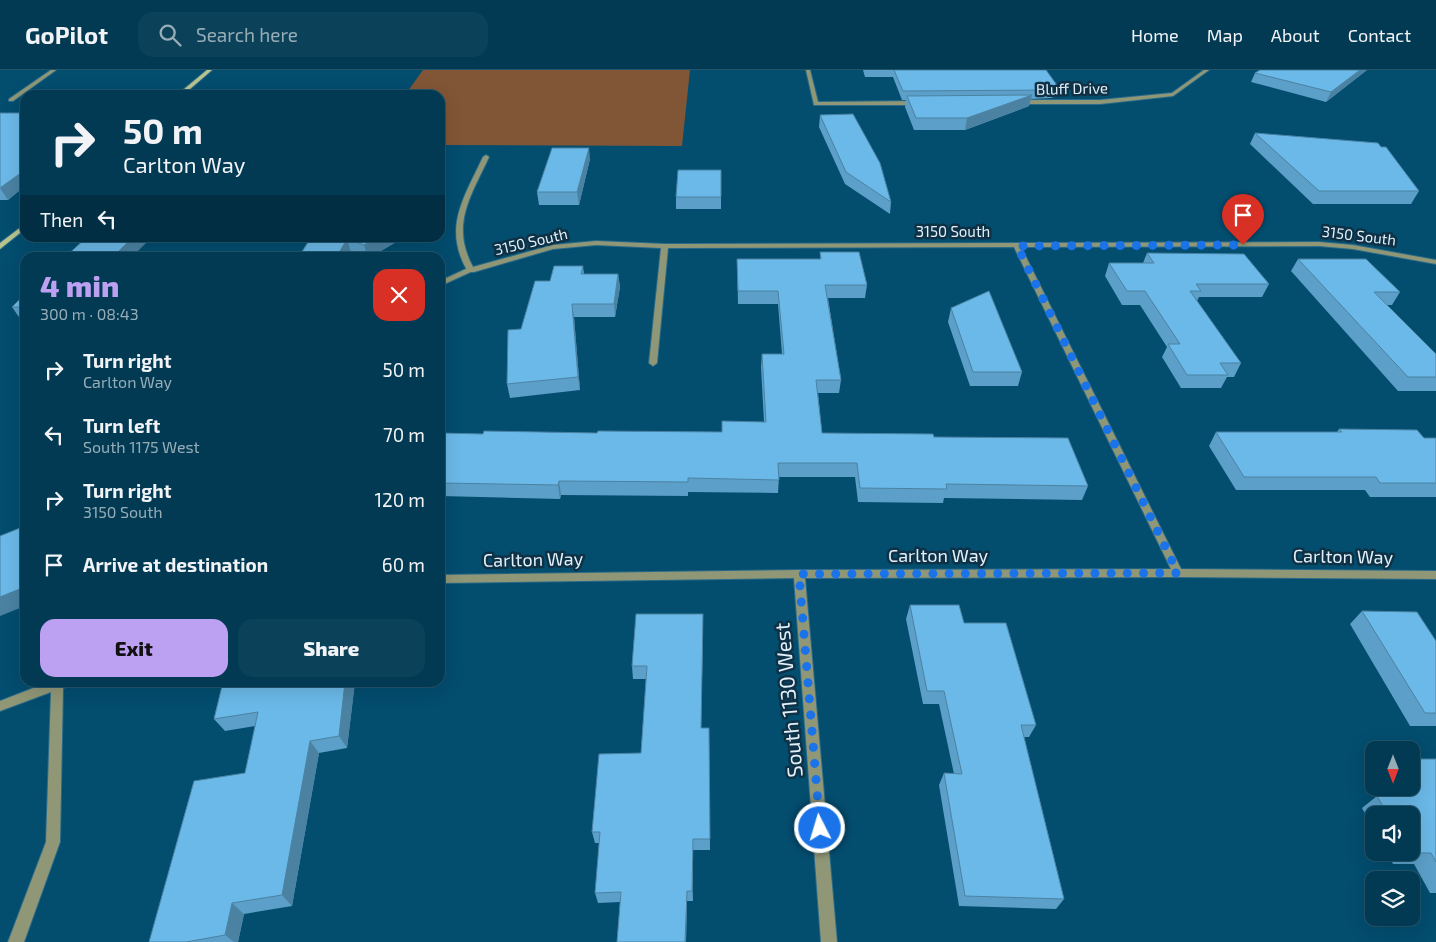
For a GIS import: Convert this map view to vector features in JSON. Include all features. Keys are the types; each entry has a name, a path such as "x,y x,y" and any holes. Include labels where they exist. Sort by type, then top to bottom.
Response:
{"main road":[{"path":"186,90 210,70"},
{"path":"0,247 20,230"}],"street":[{"path":"25,90 54,70"},
{"path":"808,70 816,104 924,103"},
{"name":"Bluff Drive","path":"1012,102 1100,102 1173,94 1207,70"},
{"path":"11,100 20,94"},
{"path":"471,270 458,239 459,223 486,157"},
{"name":"3150 South","path":"445,282 471,270 553,248 596,243 665,246 1319,244 1354,247 1436,262"},
{"path":"653,363 665,246"},
{"path":"1017,246 1178,573"},
{"name":"Carlton Way","path":"445,579 799,574 1178,573 1436,576"},
{"name":"South 1130 West","path":"799,574 829,942"},
{"path":"0,706 52,687"},
{"path":"16,942 53,842 60,687"}],"shaded area":[{"path":"423,70 690,70 682,146 445,145 445,90 409,90"}],"building":[{"path":"894,70 1046,70 1059,88 1053,90 903,91"},
{"path":"1260,70 1360,70 1331,92 1255,73"},
{"path":"1032,95 967,118 916,118 907,96"},
{"path":"0,113 20,113 20,174 0,188"},
{"path":"853,114 880,163 891,202 846,172 820,115"},
{"path":"1255,133 1378,143 1381,147 1386,147 1419,191 1319,191"},
{"path":"552,148 589,148 577,192 537,192"},
{"path":"678,170 721,170 721,197 676,197"},
{"path":"82,242 128,242 118,252 71,252"},
{"path":"308,242 345,242 339,252 302,252"},
{"path":"356,242 370,242 364,245"},
{"path":"820,252 859,252 867,285 825,285 841,380 816,380 822,433 933,434 934,437 1068,438 1088,486 946,484 947,489 860,488 857,463 778,463 779,480 688,478 688,482 559,481 558,485 445,483 445,433 483,434 484,431 597,433 598,431 722,432 722,421 766,422 762,354 784,354 778,291 738,291 737,259 821,259"},
{"path":"1147,253 1244,254 1269,284 1196,284 1201,291 1190,291 1241,363 1220,363 1228,375 1187,375 1168,344 1180,344 1145,291 1127,291 1109,263 1154,263"},
{"path":"1298,259 1366,259 1400,292 1374,292 1436,354 1436,377 1408,377"},
{"path":"554,266 583,266 581,274 618,274 614,304 572,304 578,377 507,384 508,330 521,329 535,281 550,281"},
{"path":"989,291 1022,372 973,372 951,308"},
{"path":"20,299 20,307 12,307"},
{"path":"1339,429 1417,430 1424,438 1436,438 1436,483 1380,483 1376,477 1244,477 1216,432 1342,432"},
{"path":"20,528 20,589 0,597 0,536"},
{"path":"910,605 959,605 964,623 1006,623 1036,725 1021,725 1064,899 965,896 944,773 962,774 944,691 927,691"},
{"path":"1362,611 1417,612 1436,641 1436,713 1425,713"},
{"path":"636,614 703,614 701,728 709,728 710,839 693,839 692,891 687,891 685,942 617,942 621,892 595,893 600,832 592,832 599,754 641,753 647,666 632,666"},
{"path":"222,687 344,687 339,736 310,741 282,895 232,903 225,935 186,942 149,942 194,781 245,773 258,712 214,719"},
{"path":"1420,759 1436,759 1436,862 1431,853 1420,853 1420,806 1383,806 1377,796 1420,796"}],"route":[{"path":"820,828 799,574 1178,573 1017,246 1243,245"}]}
